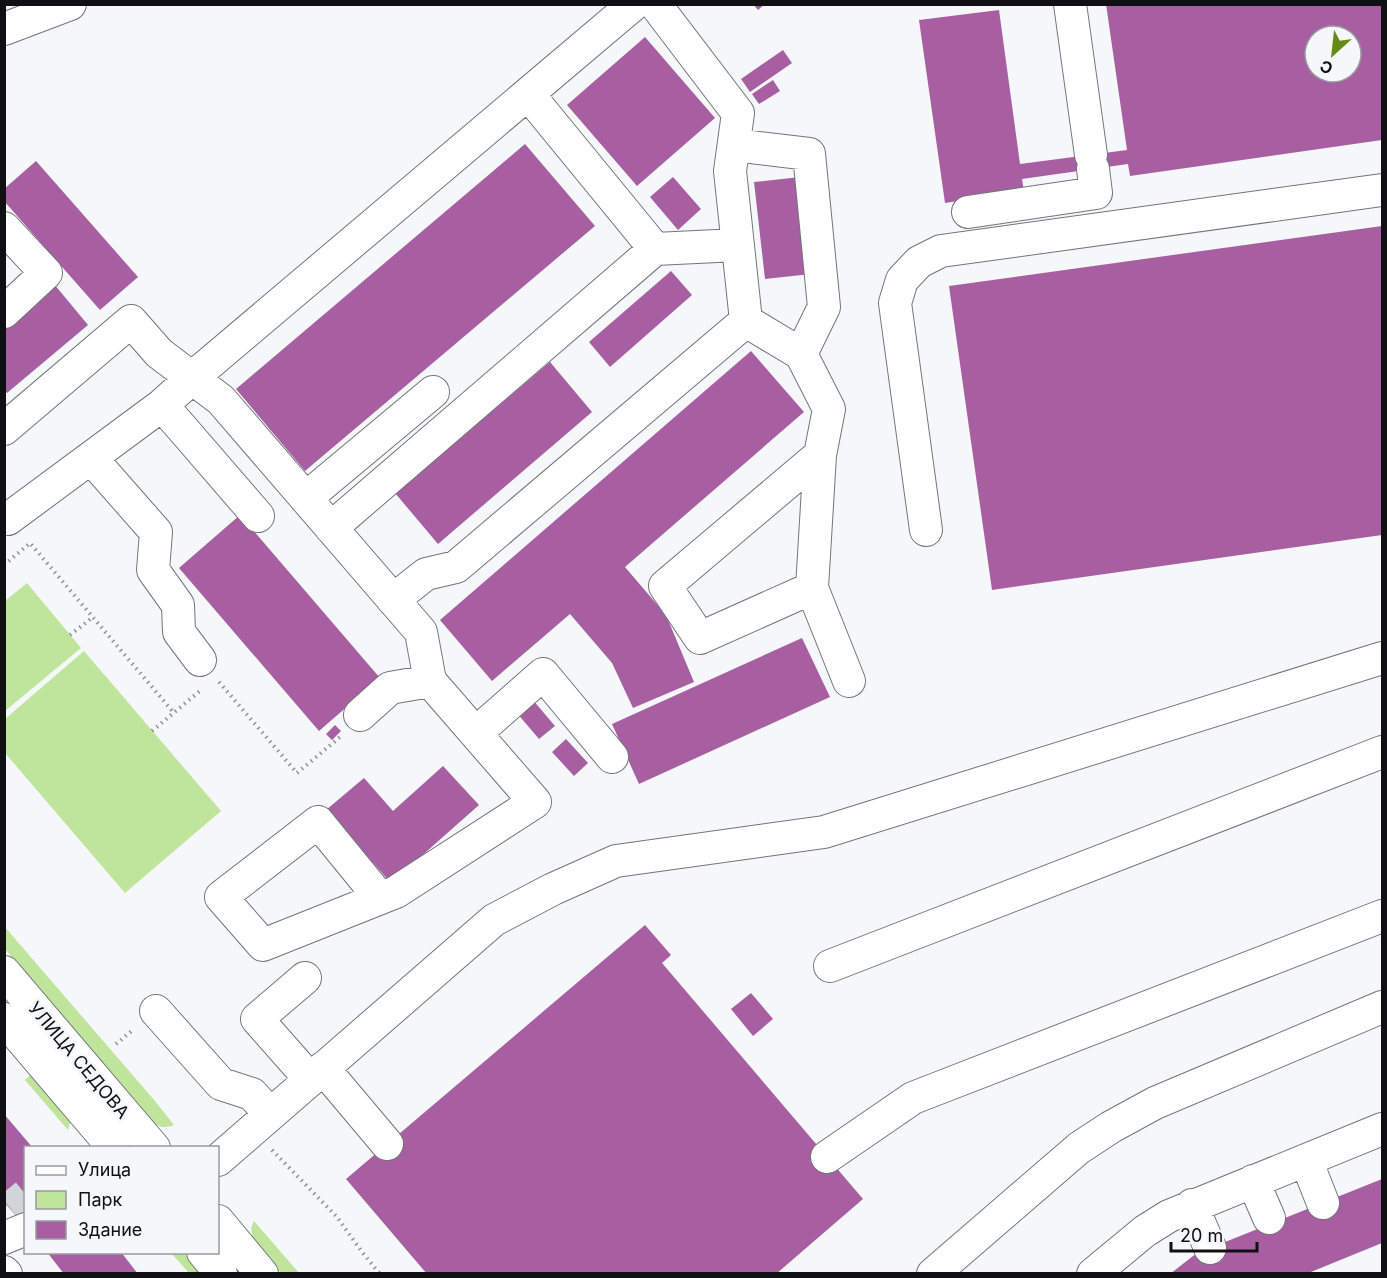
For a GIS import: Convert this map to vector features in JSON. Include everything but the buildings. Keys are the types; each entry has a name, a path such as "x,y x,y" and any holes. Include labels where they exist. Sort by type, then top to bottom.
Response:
{"street":[{"path":"4,29 70,4"},
{"path":"4,519 8,519 162,405 634,4"},
{"path":"655,4 738,113 730,171 746,321"},
{"path":"968,212 1096,193 1070,4"},
{"path":"528,94 655,249"},
{"path":"734,145 809,154 824,306 801,354"},
{"path":"926,530 895,303 902,280 919,262 941,251 1383,190"},
{"path":"4,228 46,273 4,312"},
{"path":"331,528 655,249 738,245"},
{"path":"7,423 131,321 159,353 221,400 421,632 430,681 535,802 396,892 263,945 221,897 318,822 380,898"},
{"path":"746,321 801,354 829,409 820,455 812,588 849,681"},
{"path":"393,600 426,574 456,567 746,321"},
{"path":"306,498 433,392"},
{"path":"162,405 258,516"},
{"path":"812,588 700,638 665,586 820,455"},
{"path":"91,458 156,532 153,570 177,605 179,632 207,669"},
{"path":"219,1159 494,920 553,889 616,861 824,832 1383,658"},
{"path":"476,733 543,675 612,757"},
{"path":"360,715 390,688 430,681"},
{"path":"830,966 1383,752"},
{"path":"827,1157 913,1098 1383,916"},
{"name":"УЛИЦА СЕДОВА","path":"4,972 111,1138"},
{"path":"304,978 257,1019 317,1074 387,1144"},
{"path":"933,1274 1079,1148 1111,1127 1155,1103 1383,1007"},
{"path":"156,1011 221,1084 252,1094 261,1122"},
{"name":"УЛИЦА СЕДОВА","path":"4,1019 111,1138 145,1146"},
{"path":"1093,1274 1145,1231 1169,1216 1383,1129"},
{"path":"1306,1160 1323,1203"},
{"path":"1253,1181 1269,1218"},
{"path":"1192,1205 1210,1248"},
{"path":"219,1222 262,1274"},
{"path":"205,1254 221,1274"}],"path":[{"path":"4,565 30,543 174,713"},
{"path":"70,635 93,617"},
{"path":"152,731 174,713 207,669 297,773 355,724 360,715"},
{"path":"261,1122 302,1179 337,1217 380,1274"}],"green space":[{"path":"27,583 81,648 5,711 5,601"},
{"path":"84,651 221,811 125,893 5,753 5,719"},
{"path":"4,926 174,1125 161,1127 150,1120 5,949"},
{"path":"32,1074 68,1116 70,1122 68,1130 25,1080"},
{"path":"254,1221 299,1273 281,1273 265,1256 252,1235"},
{"path":"172,1254 185,1254 202,1273 189,1273"}],"tunnel":[{"path":"10,1208 24,1197"}]}
